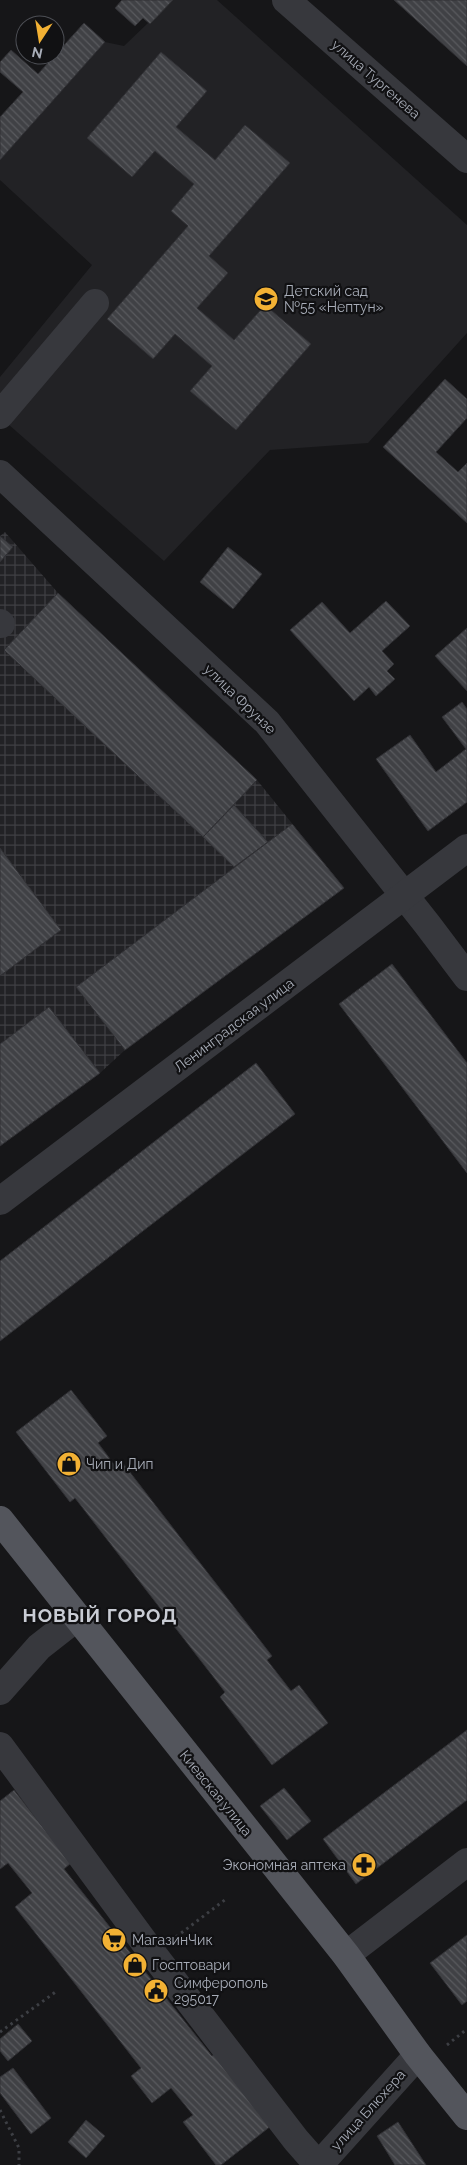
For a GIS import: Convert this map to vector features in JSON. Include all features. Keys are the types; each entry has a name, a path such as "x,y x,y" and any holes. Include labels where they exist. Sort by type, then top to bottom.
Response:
{"main road":[{"name":"Киевская улица","path":"0,1520 76,1618 346,1955 418,2055 467,2116"}],"street":[{"name":"улица Тургенева","path":"299,4 467,159"},
{"path":"0,415 95,303"},
{"name":"улица Фрунзе","path":"0,474 267,722 467,977"},
{"name":"Ленинградская улица","path":"0,1201 467,848"},
{"path":"0,1690 39,1647 76,1618"},
{"path":"0,1746 153,1954 296,2140 319,2165"},
{"path":"346,1955 467,1862"},
{"name":"улица Блюхера","path":"319,2165 418,2055"}],"path":[{"path":"195,1924 226,1899"},
{"path":"0,2032 56,1991"},
{"path":"444,2047 467,2029"},
{"path":"0,2110 18,2148 19,2165"}],"shaded area":[{"name":"Детский сад №55 «Нептун»","path":"172,0 217,0 467,225 467,333 368,443 270,450 164,561 0,417 0,377 92,265 0,180 0,160 105,42 124,46"},
{"path":"5,532 58,593 257,780 344,888 125,1050 100,1073 0,1146 0,536"}],"building":[{"path":"122,0 173,0 150,24 143,18 135,26 115,8"},
{"path":"394,0 467,0 467,66"},
{"path":"84,23 105,42 0,160 0,117 23,92 0,72 0,62 11,50 15,54 15,65 28,65 38,74 46,65 65,65 65,44"},
{"path":"161,52 207,91 176,127 215,160 245,125 290,163 209,256 228,273 197,308 234,340 265,305 311,344 236,430 190,391 212,366 175,334 153,359 107,319 188,226 171,211 194,184 155,151 132,177 87,138"},
{"path":"445,379 467,399 467,418 436,452 458,472 467,463 467,523 383,447"},
{"path":"0,536 13,547 0,562"},
{"path":"228,547 262,574 233,609 200,582"},
{"path":"58,593 257,780 203,837 4,650"},
{"path":"386,601 410,626 382,651 394,664 387,671 395,679 376,696 369,687 354,701 290,630 322,602 350,633"},
{"path":"467,628 467,691 435,656"},
{"path":"462,702 467,709 467,802 428,831 376,759 410,735 436,772 466,749 442,717"},
{"path":"234,805 268,842 234,867 203,837"},
{"path":"292,824 344,888 125,1050 76,987"},
{"path":"0,848 61,930 0,976"},
{"path":"392,964 467,1063 467,1173 339,1004"},
{"path":"49,1007 100,1073 0,1146 0,1044"},
{"path":"256,1063 295,1114 0,1341 0,1261"},
{"path":"71,1390 107,1436 98,1443 116,1467 122,1462 272,1656 267,1660 291,1691 299,1685 328,1723 272,1765 220,1697 225,1692 75,1498 70,1502 16,1432"},
{"path":"467,1730 467,1800 356,1884 323,1839"},
{"path":"284,1788 311,1821 287,1840 260,1806"},
{"path":"14,1790 71,1863 64,1869 212,2056 219,2051 276,2122 221,2165 216,2165 183,2122 193,2115 171,2088 152,2103 131,2076 141,2068 15,1907 32,1893 8,1863 0,1869 0,1801"},
{"path":"467,1935 467,2001 462,2005 430,1963"},
{"path":"18,2024 32,2041 8,2061 0,2051 0,2039"},
{"path":"13,2068 51,2118 31,2134 0,2093 0,2077"},
{"path":"86,2120 105,2136 86,2158 68,2142"},
{"path":"398,2122 426,2165 395,2165 377,2136"}],"place":[{"name":"Детский сад №55 «Нептун»","path":"266,299"},
{"name":"Чип и Дип","path":"69,1464"},
{"name":"Экономная аптека","path":"364,1865"},
{"name":"МагазинЧик","path":"114,1940"},
{"name":"Госптовари","path":"135,1965"},
{"name":"Симферополь 295017","path":"156,1991"}],"district":[{"name":"НОВЫЙ ГОРОД","path":"100,1615"}]}
